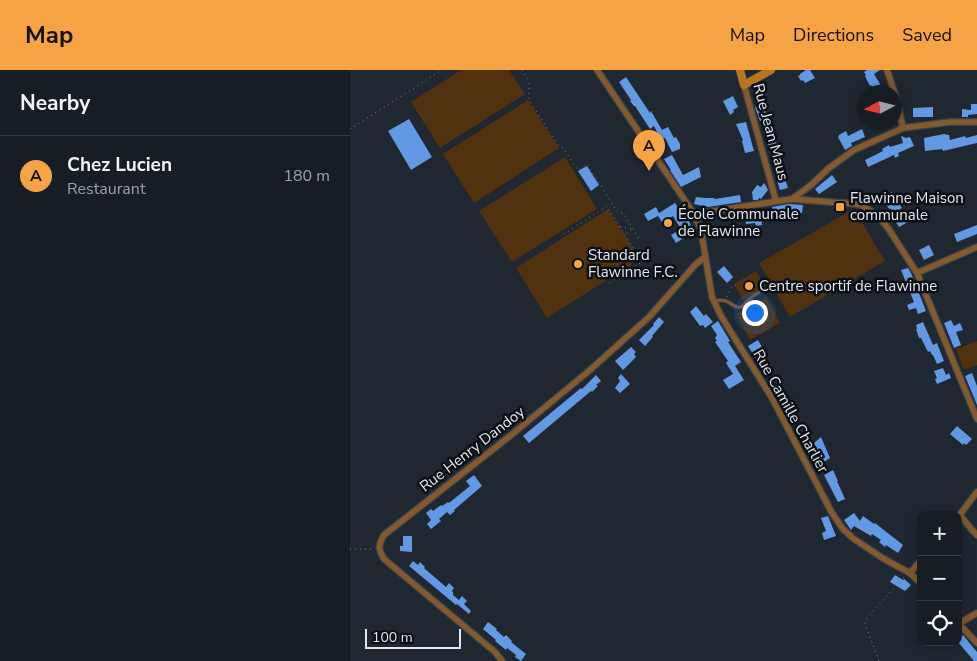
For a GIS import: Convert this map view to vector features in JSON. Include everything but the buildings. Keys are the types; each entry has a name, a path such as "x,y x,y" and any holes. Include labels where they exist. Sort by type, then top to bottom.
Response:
{"street":[{"name":"Rue Camille Charlier","path":"597,70 694,214 701,230 714,302 772,398 832,512 843,529 854,540 909,573 917,580"},
{"name":"Rue Jean Maus","path":"740,70 776,201"},
{"path":"744,85 771,70"},
{"path":"886,70 896,97 903,128"},
{"path":"792,199 854,150 903,128 950,122 977,122"},
{"path":"694,214 792,199 862,205 880,217 917,272 977,419"},
{"path":"917,272 977,247"},
{"name":"Rue Henry Dandoy","path":"379,549 384,535 510,436 590,370 649,317 691,269 706,257"},
{"path":"962,512 977,492"},
{"path":"962,519 977,535"},
{"path":"379,549 384,559 495,652 502,661"},
{"path":"909,573 917,564"},
{"path":"962,622 977,613"},
{"path":"962,628 977,643"}],"lane":[{"path":"714,302 727,300 735,307 739,307 753,296 767,289"}],"path":[{"path":"350,129 442,70"},
{"path":"522,70 529,81 529,100 559,146 563,148 578,170 587,164 618,213 623,213 639,239"},
{"path":"564,234 607,206 642,262 607,286"},
{"path":"620,227 632,229"},
{"path":"625,234 632,229"},
{"path":"727,300 731,288 739,283"},
{"path":"350,549 379,549"},
{"path":"880,661 865,624 866,619 909,573"}],"shaded area":[{"path":"461,70 509,70 525,94 440,148 411,102"},
{"path":"528,100 559,148 474,203 443,154"},
{"path":"565,157 597,209 512,262 479,211"},
{"name":"Standard Flawinne F.C.","path":"608,209 640,259 547,318 516,268"},
{"path":"854,209 885,261 790,317 759,263"},
{"name":"Centre sportif de Flawinne","path":"756,271 765,287 743,300 734,284"},
{"path":"766,297 780,323 750,340 736,314"},
{"path":"977,341 977,365 964,370 956,349"}],"place":[{"name":"Chez Lucien","path":"649,171"},
{"name":"Flawinne Maison communale","path":"840,207"},
{"name":"École Communale de Flawinne","path":"668,223"},
{"name":"Standard Flawinne F.C.","path":"578,264"},
{"name":"Centre sportif de Flawinne","path":"749,286"}]}
